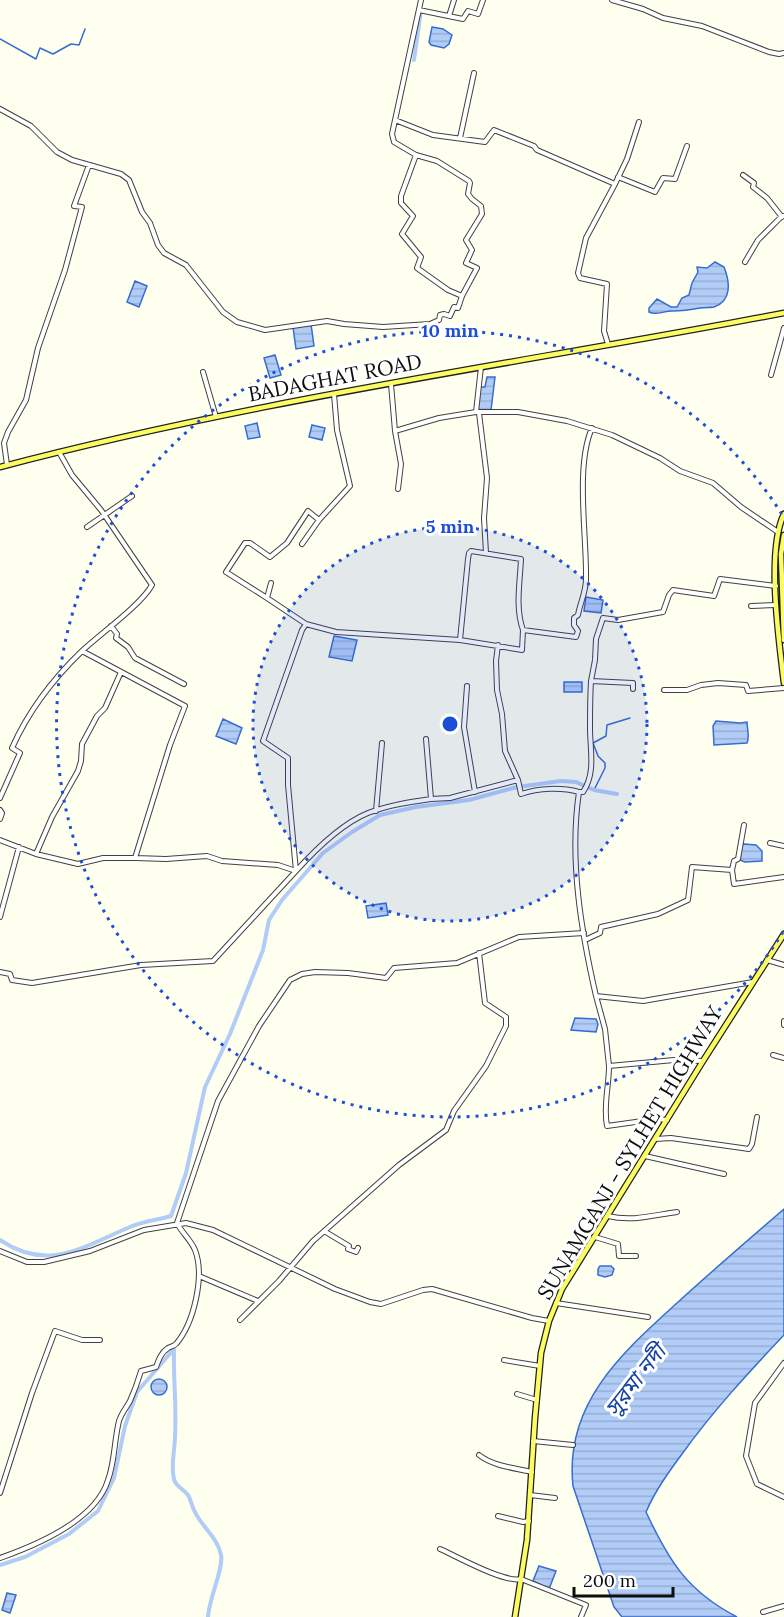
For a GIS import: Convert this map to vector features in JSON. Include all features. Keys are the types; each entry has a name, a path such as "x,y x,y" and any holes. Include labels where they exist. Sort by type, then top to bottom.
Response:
{"main road":[{"name":"BADAGHAT ROAD","path":"0,467 216,417 784,313"},
{"path":"784,514 778,532 776,586 784,682"},
{"path":"784,535 781,554 784,640"},
{"name":"SUNAMGANJ - SYLHET HIGHWAY","path":"515,1617 529,1521 540,1366 549,1321 556,1303 562,1289 702,1061 784,934"}],"street":[{"path":"0,109 31,126 57,152 89,165 121,174 129,180 142,212 150,223 164,254 186,265 223,312 237,322 265,330 327,321 383,327 430,324 444,314 450,316 454,307 458,308 477,268 466,263 472,250 466,240 482,214 481,206 468,194 469,181 437,161 416,155 393,140 395,120 421,0"},
{"path":"449,16 454,0"},
{"path":"419,10 463,20 468,11 478,14 483,0"},
{"path":"612,0 643,9 663,18 702,26 768,52 784,53"},
{"path":"460,138 474,73"},
{"path":"395,120 433,135 485,142 494,130 615,184"},
{"path":"608,344 604,331 607,284 580,278 578,273 586,238 627,159 639,122"},
{"path":"618,177 655,192 663,178 675,179 687,146"},
{"path":"416,155 401,196 401,203 413,216 402,234 421,257 417,268 448,290 462,296"},
{"path":"8,465 4,443 26,400 38,348 65,270 82,207 74,206 89,165"},
{"path":"743,175 754,183 753,187 767,198 783,216 758,240 745,262"},
{"path":"771,375 784,328"},
{"path":"481,367 477,412 487,478 484,518 486,553"},
{"path":"203,372 216,417"},
{"path":"391,384 401,464 398,489"},
{"path":"302,544 319,520 350,486 338,430 334,394"},
{"path":"395,430 439,418 477,412 518,412 567,421 592,428 649,452 680,471 712,483 741,507 778,532"},
{"path":"523,630 577,637 578,631 574,625 574,618 578,615 586,581 584,480 586,445 592,428"},
{"path":"0,798 20,753 12,748 14,742 46,690 82,651 152,585 58,452"},
{"path":"87,526 132,496"},
{"path":"319,520 308,511 287,543 270,557 250,543 245,543 225,572 306,624 336,632 460,640 522,650 523,630 519,618 521,559 471,550 460,640"},
{"path":"667,1119 607,1126 604,1110 609,1084 609,1066 605,1029 585,940 578,891 575,841 581,792 589,783 591,768 590,706 596,639 603,618 618,620 663,612 673,590 714,596 720,579 776,586"},
{"path":"267,598 271,582"},
{"path":"751,606 776,605"},
{"path":"296,871 290,816 288,758 263,741 306,624"},
{"path":"111,626 117,633 116,638 128,647 135,658 183,684"},
{"path":"498,645 496,661 505,751 521,793 564,789 581,792"},
{"path":"82,651 186,706 170,745 135,858"},
{"path":"36,854 52,817 78,771 82,744 97,716 105,708 121,672"},
{"path":"591,681 633,683 633,689"},
{"path":"664,690 687,690 718,683 746,685 748,691 784,688"},
{"path":"466,686 464,727 475,792"},
{"path":"426,739 431,799"},
{"path":"376,811 382,742"},
{"path":"0,972 10,974 12,980 32,983 141,965 213,961 318,847 366,814 401,803 450,798 518,781"},
{"path":"0,810 3,813 0,819"},
{"path":"744,825 738,859 734,861 732,870 734,884 784,877"},
{"path":"0,840 36,854 78,864 103,858 166,859 207,856 222,861 278,865 296,871"},
{"path":"770,843 784,846"},
{"path":"0,917 19,847"},
{"path":"585,940 600,933 601,927 658,914 688,900 692,867 732,870"},
{"path":"177,1223 202,1150 206,1130 218,1101 259,1026 290,980 302,974 315,972 386,978 394,968 457,963 519,937 584,933"},
{"path":"240,1320 279,1281 313,1241 399,1165 446,1130 454,1111 486,1066 506,1026 506,1017 485,1003 479,953"},
{"path":"766,959 784,965"},
{"path":"596,996 643,1001 753,982"},
{"path":"773,1055 784,1058"},
{"path":"609,1066 674,1060 702,1061"},
{"path":"655,1139 670,1138 749,1149 757,1118"},
{"path":"645,1155 724,1174"},
{"path":"608,1216 618,1219 638,1219 677,1212"},
{"path":"0,1558 19,1551 78,1520 100,1496 108,1483 120,1418 141,1371 156,1367 160,1356 176,1344 195,1307 199,1276 198,1258 177,1223"},
{"path":"0,1251 27,1262 44,1262 90,1251 144,1230 186,1223 213,1230 335,1289 370,1302 381,1304 432,1289 549,1321"},
{"path":"324,1231 350,1246 348,1249 356,1252 358,1248"},
{"path":"595,1237 618,1244 619,1256 636,1256"},
{"path":"199,1276 258,1301"},
{"path":"556,1303 648,1317"},
{"path":"0,1493 32,1393 55,1331 82,1340 100,1340"},
{"path":"504,1360 540,1366"},
{"path":"784,1363 755,1403 746,1456 758,1484 784,1497"},
{"path":"517,1394 537,1400"},
{"path":"533,1441 573,1445"},
{"path":"479,1455 484,1460 532,1472"},
{"path":"530,1495 555,1498"},
{"path":"498,1516 529,1521"},
{"path":"440,1549 511,1580 521,1580 586,1605 581,1617"},
{"path":"763,1612 784,1606"}],"water":[{"path":"432,27 443,29 452,35 449,44 444,48 431,45 429,42"},
{"path":"715,262 724,267 728,279 727,296 720,304 714,307 649,312 649,308 657,299 671,307 677,307 682,298 689,295 698,272 697,267 707,268"},
{"path":"135,281 147,286 139,307 127,302"},
{"path":"311,324 314,346 296,349 293,327"},
{"path":"275,355 281,375 270,378 264,358"},
{"path":"487,377 495,377 491,410 478,410 480,387 485,387"},
{"path":"257,423 260,437 248,439 245,426"},
{"path":"312,425 325,428 322,440 309,437"},
{"path":"586,597 603,600 601,613 584,611"},
{"path":"334,636 357,640 352,661 329,657"},
{"path":"564,682 582,682 582,692 564,692"},
{"path":"223,719 242,728 236,744 216,736"},
{"path":"716,721 747,722 747,743 714,745 713,726"},
{"path":"756,845 762,851 762,861 740,860 741,846"},
{"path":"386,903 388,915 368,918 366,906"},
{"path":"575,1018 596,1019 598,1024 596,1032 571,1030"},
{"name":"সুরমা নদী","path":"784,1209 784,1335 694,1438 662,1482 646,1512 681,1573 705,1597 737,1617 622,1617 614,1607 573,1486 573,1457 578,1430 587,1405 601,1382 636,1341"},
{"path":"600,1266 611,1266 614,1269 612,1275 605,1277 598,1275"},
{"path":"156,1379 162,1379 167,1387 165,1393 156,1395 151,1390 151,1384"},
{"path":"539,1566 556,1571 549,1589 533,1581"},
{"path":"7,1593 16,1595 10,1613 2,1610"}],"waterway":[{"path":"414,60 421,10"},
{"path":"0,39 36,59 40,48 53,54 71,44 79,45 85,29"},
{"path":"594,790 605,768 605,763 598,756 593,743 606,736 607,725 630,718"},
{"path":"0,1240 18,1250 35,1255 66,1253 135,1225 171,1216 186,1173 205,1087 230,1034 263,950 269,920 282,900 323,853 352,832 380,815 416,807 469,800 517,787 561,781 576,782 594,790 617,794"},
{"path":"0,1565 25,1557 69,1534 98,1511 114,1478 125,1426 137,1392 174,1349 176,1424 174,1478 176,1484 188,1495 195,1512 217,1543 221,1555 208,1617"}]}
